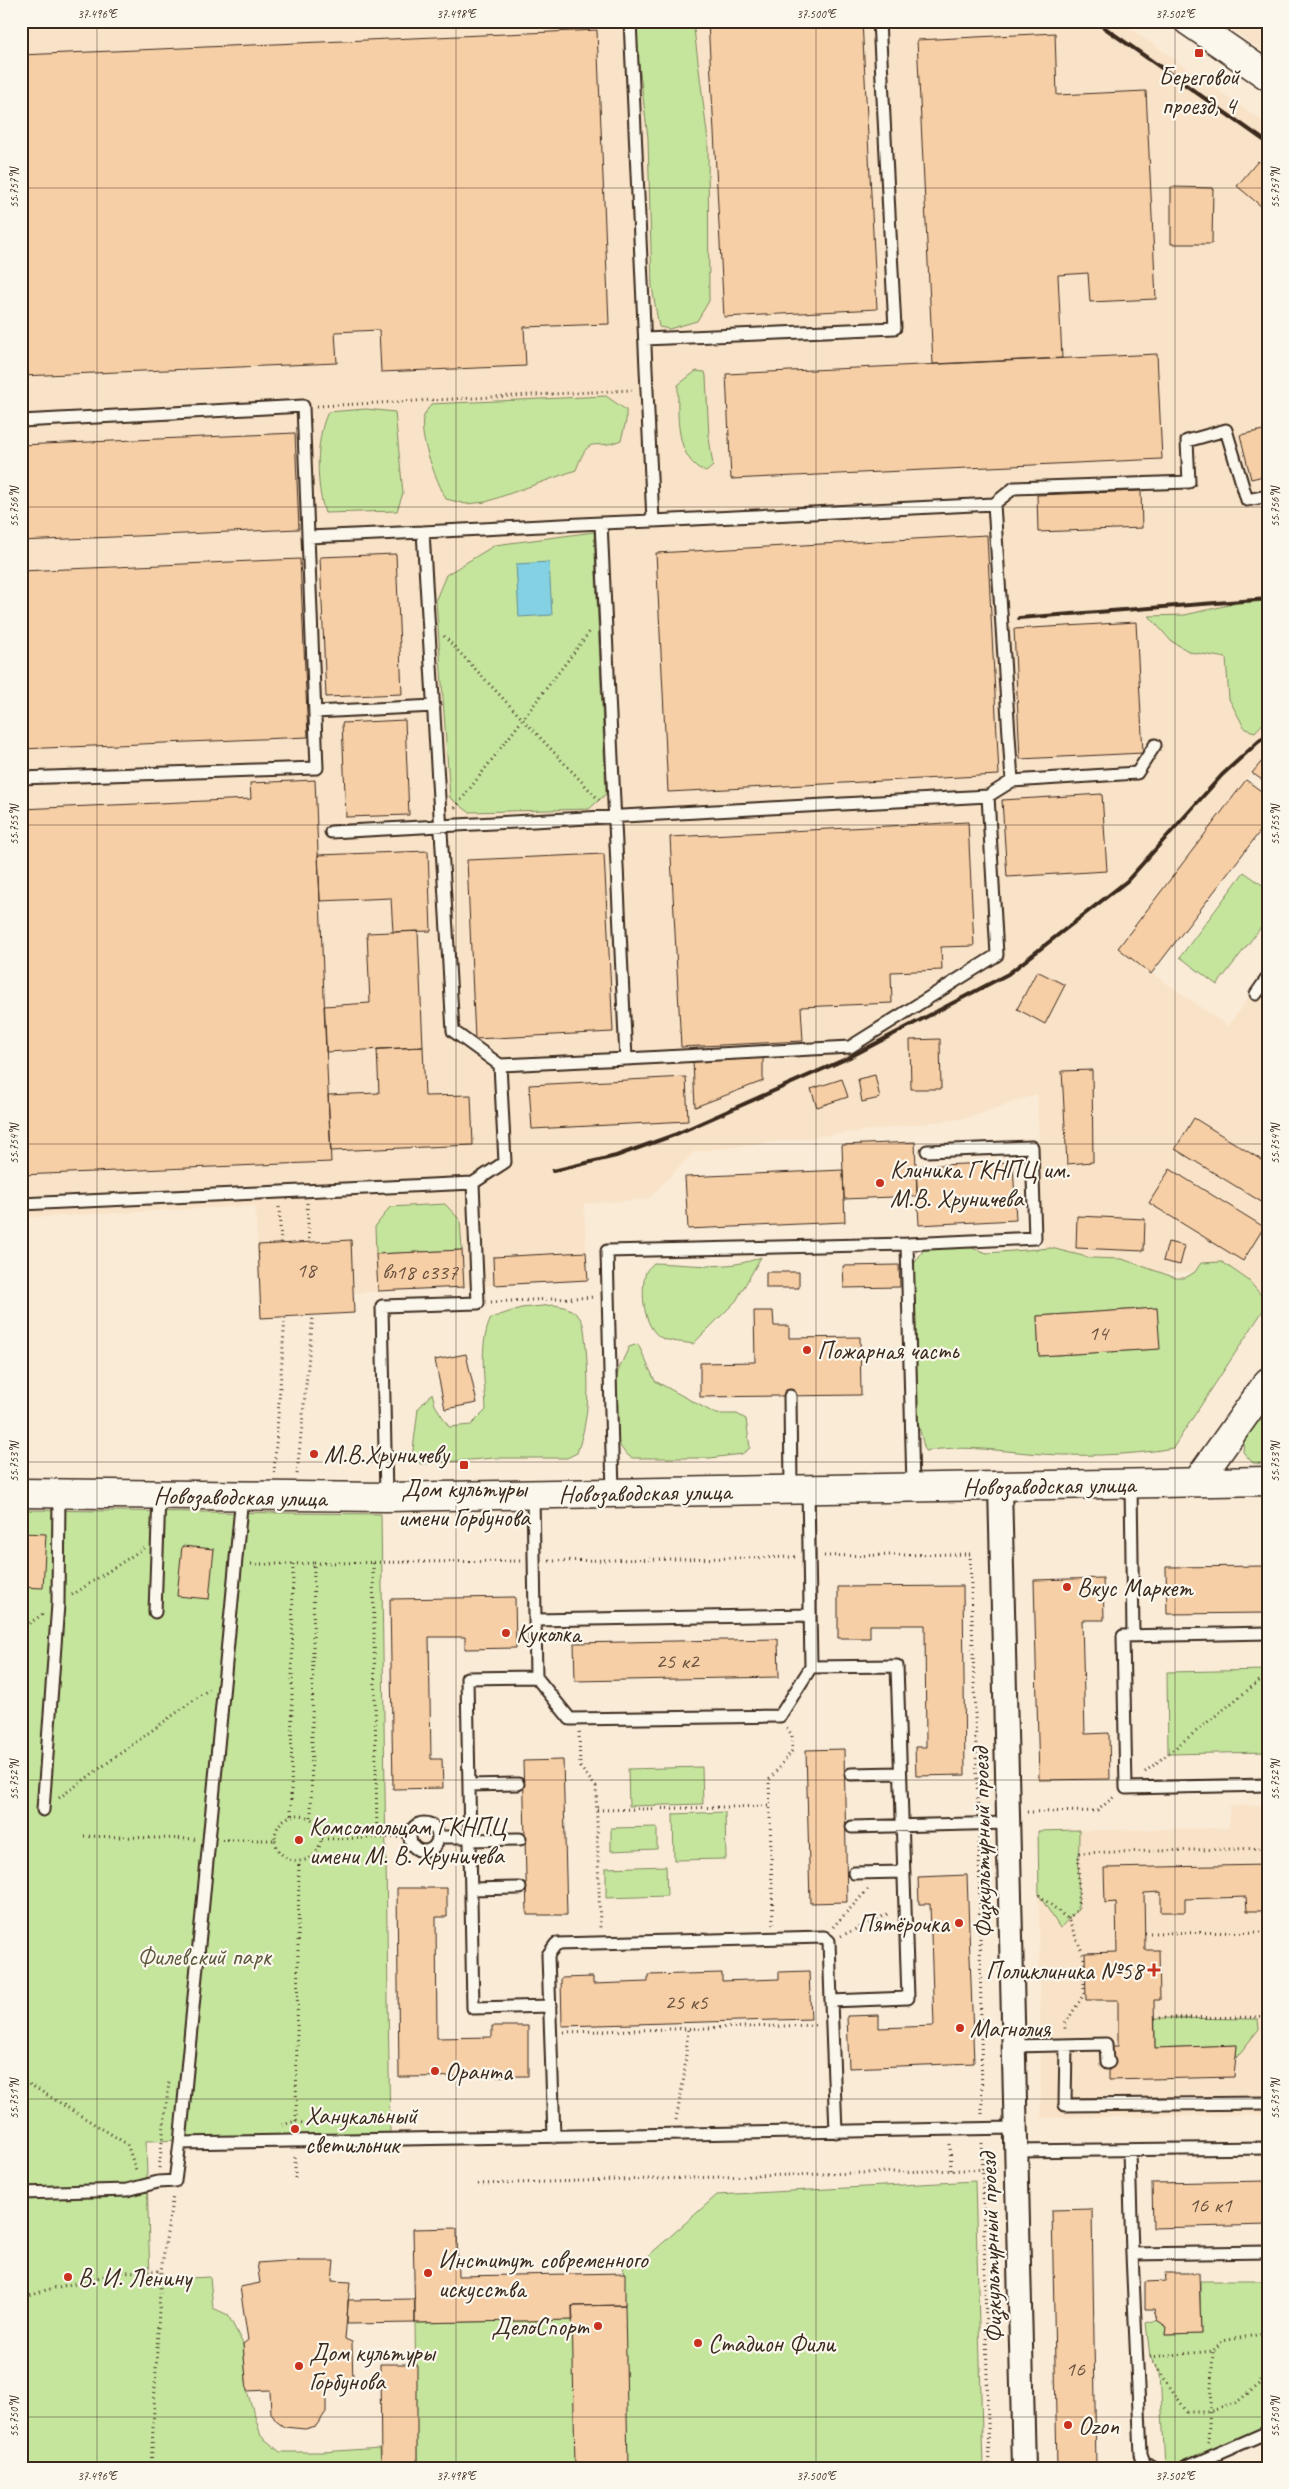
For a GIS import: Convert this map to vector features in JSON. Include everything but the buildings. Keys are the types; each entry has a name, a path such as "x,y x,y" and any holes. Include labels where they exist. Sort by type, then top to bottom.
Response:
{"street":[{"path":"1188,21 1268,76"},
{"path":"1197,1482 1268,1382"},
{"name":"Новозаводская улица","path":"21,1493 386,1497 1268,1481"},
{"name":"Физкультурный проезд","path":"1000,1486 1014,2128 1024,2468"}],"lane":[{"path":"630,21 654,521"},
{"path":"645,338 895,328 879,21"},
{"path":"21,421 304,406 317,768 21,778"},
{"path":"308,537 994,504 1014,488 1189,482 1187,441 1226,430 1247,500 1268,496"},
{"path":"994,504 1012,780"},
{"path":"601,523 626,1059"},
{"path":"423,532 453,1031 500,1065 850,1047 997,955 988,796"},
{"path":"315,712 434,706"},
{"path":"331,832 988,796 1012,780 1137,773 1155,745"},
{"path":"1256,994 1268,977"},
{"path":"21,1204 473,1183 505,1162 500,1065"},
{"path":"613,1493 607,1251 907,1244 1036,1238 1032,1147 927,1151"},
{"path":"386,1497 382,1306 478,1303 473,1183"},
{"path":"907,1244 913,1488"},
{"path":"533,1494 536,1677 570,1719 780,1716 811,1667 810,1615 800,1489 790,1396"},
{"path":"1131,1484 1133,1635"},
{"path":"43,1810 58,1604 59,1494"},
{"path":"155,1612 159,1494"},
{"path":"21,2194 127,2190 175,2181 242,1496"},
{"path":"535,1620 810,1615"},
{"path":"1268,1633 1123,1636 1126,1788 1268,1785"},
{"path":"811,1667 897,1666 908,1998 832,2001"},
{"path":"536,1677 467,1678 473,2008 550,2006"},
{"path":"851,1774 900,1773"},
{"path":"469,1785 518,1784"},
{"path":"852,1827 1008,1823"},
{"path":"421,1824 433,1826 438,1837 437,1844 428,1851 416,1849 410,1838 415,1826 421,1824"},
{"path":"438,1837 520,1839"},
{"path":"854,1874 904,1872"},
{"path":"471,1889 520,1888"},
{"path":"554,2137 548,1955 556,1944 773,1938 826,1939 832,2001 836,2132"},
{"path":"1013,2046 1106,2044 1107,2063 1109,2062"},
{"path":"1066,2045 1066,2105 1268,2103"},
{"path":"180,2143 1014,2128"},
{"path":"1015,2160 1129,2150 1268,2148"},
{"path":"1129,2150 1141,2454 1144,2462 1154,2468"},
{"path":"1132,2254 1268,2252"},
{"path":"1185,2468 1268,2432"}],"path":[{"path":"304,406 647,389"},
{"path":"442,826 605,612"},
{"path":"429,620 615,817"},
{"path":"306,1190 309,1242"},
{"path":"278,1192 281,1244"},
{"path":"478,1303 608,1296"},
{"path":"283,1496 313,1316"},
{"path":"283,1496 285,1317"},
{"path":"21,1629 159,1538"},
{"path":"235,1564 314,1563 311,1818"},
{"path":"373,1563 377,1837"},
{"path":"290,1816 292,1564"},
{"path":"1027,1812 1097,1811 1268,1674"},
{"path":"43,1810 209,1689"},
{"path":"773,1938 769,1780 792,1750 792,1735 780,1716"},
{"path":"578,1719 580,1767 596,1787 600,1943"},
{"path":"21,1794 24,1808"},
{"path":"597,1810 770,1806"},
{"path":"301,1814 311,1818 319,1827 322,1839 318,1850 310,1858 299,1861 290,1860 282,1855 274,1840 277,1828 290,1816 301,1814"},
{"path":"84,1836 274,1840"},
{"path":"322,1839 410,1838"},
{"path":"1068,1919 1078,1909 1079,1853 1268,1848"},
{"path":"296,2121 299,1861"},
{"path":"826,1939 883,1873"},
{"path":"1038,1895 1068,1919 1084,1956 1084,1994 1065,2024 1066,2045"},
{"path":"826,1939 905,1907"},
{"path":"1145,1933 1268,1932"},
{"path":"1154,2018 1268,2017"},
{"path":"551,2033 832,2025"},
{"path":"673,2135 684,2077 688,2029"},
{"path":"21,2079 127,2144 143,2186"},
{"path":"950,2130 951,2171"},
{"path":"295,2178 296,2141"},
{"path":"478,2184 951,2171 1015,2160"},
{"path":"151,2468 161,2271 175,2181"},
{"path":"21,2299 46,2290 122,2272 161,2271"},
{"path":"1207,2460 1213,2351 1222,2341 1268,2333"},
{"path":"1137,2358 1213,2351"},
{"path":"1150,2357 1187,2412 1210,2412 1237,2402 1260,2384 1268,2356"}],"shaded area":[{"path":"21,21 1120,21 1268,125 1268,784 1252,773 1246,780 1268,796 1268,821 1152,973 1228,1026 1268,969 1268,1313 1209,1272 1044,1276 1037,1094 968,1118 694,1152 648,1199 584,1204 588,1280 354,1293 354,1313 261,1318 255,1206 21,1218"},
{"path":"1219,21 1268,21 1268,55"},
{"name":"Поликлиника №58","path":"1268,1805 1268,2115 1041,2118 1038,1831 1229,1828 1229,1806"}],"green space":[{"path":"636,21 693,21 708,141 709,301 697,321 669,329 659,327 652,287 648,138 635,32"},
{"path":"696,371 705,372 706,376 709,437 713,466 706,472 696,466 688,457 683,446 678,422 678,385"},
{"path":"606,396 626,410 626,421 621,440 604,445 589,446 585,450 576,470 486,502 466,504 446,499 426,448 422,427 425,413 431,404"},
{"path":"366,409 395,412 403,493 397,511 325,513 320,490 318,462 321,435 328,412"},
{"path":"594,532 606,794 589,809 469,812 450,798 436,599 446,575 495,545"},
{"path":"1268,601 1268,718 1255,732 1245,729 1229,699 1226,658 1190,652 1171,641 1149,616 1185,615 1237,603"},
{"path":"1244,872 1268,889 1268,918 1217,985 1180,957"},
{"path":"445,1204 460,1220 462,1250 376,1254 375,1227 390,1207"},
{"path":"926,1246 966,1246 987,1253 1051,1248 1091,1258 1122,1259 1176,1278 1185,1278 1195,1272 1201,1263 1222,1262 1248,1280 1268,1303 1173,1448 1138,1453 1082,1455 964,1448 925,1451 915,1410 914,1264","holes":["1157,1308 1159,1349 1039,1356 1037,1316"]},
{"path":"761,1257 736,1301 693,1344 662,1338 651,1326 647,1318 643,1289 646,1272 654,1263 722,1265 735,1264"},
{"path":"553,1305 565,1307 574,1312 582,1321 584,1328 588,1376 587,1401 584,1426 577,1453 567,1458 493,1458 421,1464 412,1458 418,1409 432,1393 435,1405 449,1427 471,1425 486,1410 483,1351 491,1318 521,1308"},
{"path":"638,1344 655,1381 716,1414 737,1414 746,1419 750,1448 742,1454 710,1458 632,1458 625,1452 615,1435 613,1425 615,1383 629,1347"},
{"path":"1257,1414 1268,1415 1268,1464 1253,1463 1243,1452 1245,1432"},
{"name":"Филевский парк","path":"21,1510 381,1514 390,2136 146,2141 150,2280 210,2277 213,2308 228,2315 243,2344 247,2391 261,2436 280,2452 322,2452 380,2448 381,2466 417,2466 415,2323 572,2320 572,2306 625,2305 623,2258 647,2257 717,2195 975,2181 983,2468 21,2468"},
{"path":"1268,1670 1268,1752 1168,1754 1167,1672"},
{"path":"702,1767 703,1804 629,1806 628,1769"},
{"path":"725,1812 726,1859 674,1860 673,1814"},
{"path":"657,1827 657,1849 611,1851 611,1828"},
{"path":"1079,1830 1078,1909 1060,1928 1039,1895 1038,1831"},
{"path":"666,1866 667,1896 606,1898 606,1868"},
{"path":"1155,2018 1258,2019 1259,2029 1236,2058 1237,2045 1155,2048"},
{"path":"1200,2281 1268,2281 1268,2432 1185,2468 1165,2468 1160,2373 1150,2357 1146,2323 1157,2320 1167,2327 1166,2335 1201,2334"}],"water":[{"path":"549,562 552,615 519,617 516,564"}],"railway":[{"path":"1095,21 1268,143"},
{"path":"1019,618 1268,599"},
{"path":"553,1171 616,1156 674,1135 848,1058 1008,974 1127,881 1222,775 1268,733"}],"place":[{"name":"Береговой проезд, 4","path":"1199,53"},
{"name":"Клиника ГКНПЦ им. М.В. Хруничева","path":"880,1183"},
{"name":"Пожарная часть","path":"807,1350"},
{"name":"М.В.Хруничеву","path":"314,1454"},
{"name":"Дом культуры имени Горбунова","path":"464,1465"},
{"name":"Вкус Маркет","path":"1067,1587"},
{"name":"Куколка","path":"506,1633"},
{"name":"Комсомольцам ГКНПЦ имени М. В. Хруничева","path":"299,1840"},
{"name":"Пятёрочка","path":"959,1923"},
{"name":"Поликлиника №58","path":"1154,1970"},
{"name":"Магнолия","path":"960,2028"},
{"name":"Оранта","path":"435,2071"},
{"name":"Ханукальный светильник","path":"295,2129"},
{"name":"Институт современного искусства","path":"428,2273"},
{"name":"В. И. Ленину","path":"68,2277"},
{"name":"ДелоСпорт","path":"598,2326"},
{"name":"Стадион Фили","path":"698,2343"},
{"name":"Дом культуры Горбунова","path":"299,2366"},
{"name":"Ozon","path":"1068,2425"}]}
